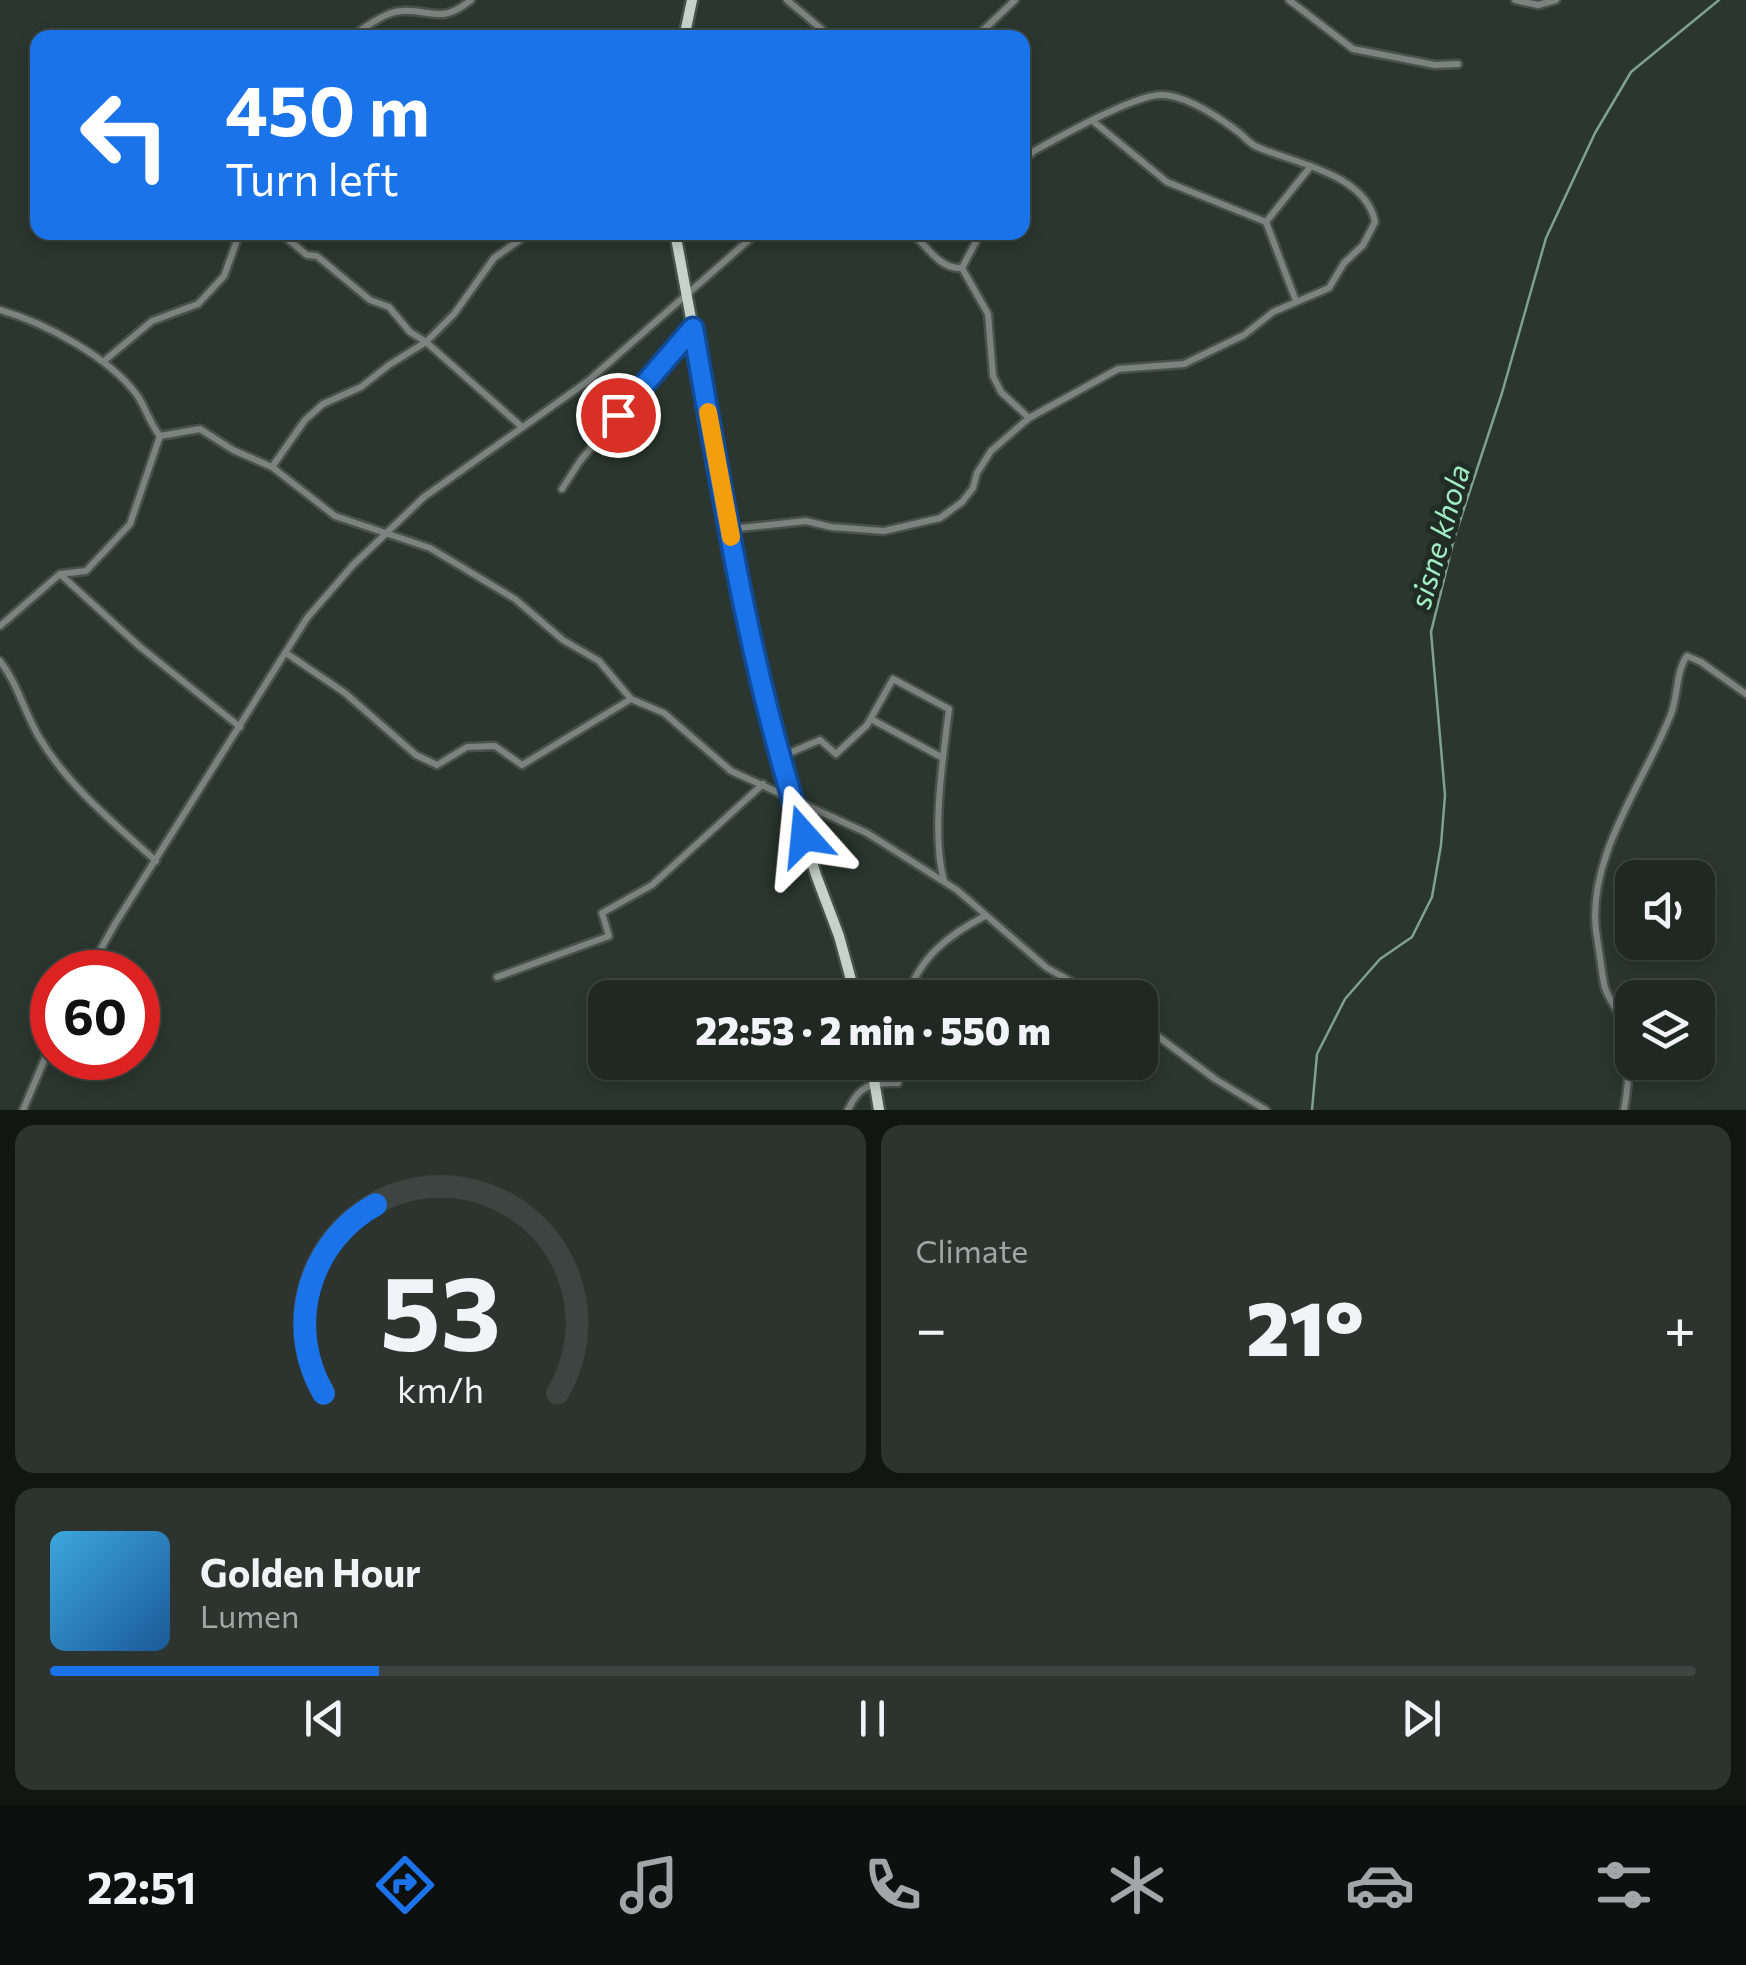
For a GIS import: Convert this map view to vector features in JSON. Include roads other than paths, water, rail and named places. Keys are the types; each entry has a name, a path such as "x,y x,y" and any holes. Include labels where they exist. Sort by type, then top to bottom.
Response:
{"main road":[{"path":"686,30 692,0"},
{"path":"676,240 730,530 779,757 851,980"},
{"path":"875,1082 880,1110"}],"street":[{"path":"364,30 398,10 448,14 472,0"},
{"path":"787,0 823,30"},
{"path":"984,30 1016,0"},
{"path":"1288,0 1353,48 1435,65 1458,64"},
{"path":"1516,0 1538,5 1556,0"},
{"path":"730,530 806,521 884,531 940,518 962,502 991,451 1029,418 1118,370 1184,364 1244,335 1273,312 1335,283 1344,263 1363,244 1375,222 1375,216 1350,186 1311,166 1251,144 1239,132 1199,108 1164,94 1142,97 1046,144 1030,156"},
{"path":"1094,122 1167,182 1266,222 1296,301"},
{"path":"1266,222 1311,166"},
{"path":"104,361 152,321 198,304 224,276 237,240"},
{"path":"287,240 307,255 316,256 370,300 388,307 410,332 522,427"},
{"path":"272,468 305,420 322,404 362,388 426,342 454,314 494,258 520,240"},
{"path":"100,950 307,618 353,565 424,497 588,381 749,240"},
{"path":"918,240 944,266 962,268"},
{"path":"962,268 977,240"},
{"path":"962,268 988,314 993,376 1000,392 1029,418"},
{"path":"0,626 60,574 86,571 130,524 160,436 138,396 104,361 32,319 2,313"},
{"path":"562,489 580,461 693,328"},
{"path":"160,436 200,429 272,468 334,516 430,548 515,599 563,640 600,661 631,699 664,712 731,770 867,833 944,881 1047,968 1069,980"},
{"path":"60,574 138,646 240,726"},
{"path":"286,653 345,693 416,755 437,765 460,750 495,746 522,765 631,699"},
{"path":"1624,1110 1624,1023 1604,988 1596,932 1606,851 1672,714 1680,665 1687,656 1746,694"},
{"path":"0,661 13,677 38,736 71,779 156,861"},
{"path":"779,757 820,740 836,754 870,719 893,679 949,709 938,860 944,881"},
{"path":"870,719 943,758"},
{"path":"497,977 609,936 602,913 652,885 763,784"},
{"path":"916,980 926,960 950,934 985,916"},
{"path":"1158,1036 1215,1079 1266,1110"},
{"path":"23,1110 36,1080"},
{"path":"848,1110 858,1090 875,1082 898,1080"}],"waterway":[{"name":"sisne khola","path":"1312,1110 1317,1054 1345,999 1380,959 1412,937 1432,897 1445,795 1431,632 1454,539 1502,393 1546,238 1595,133 1631,72 1719,0"}]}
